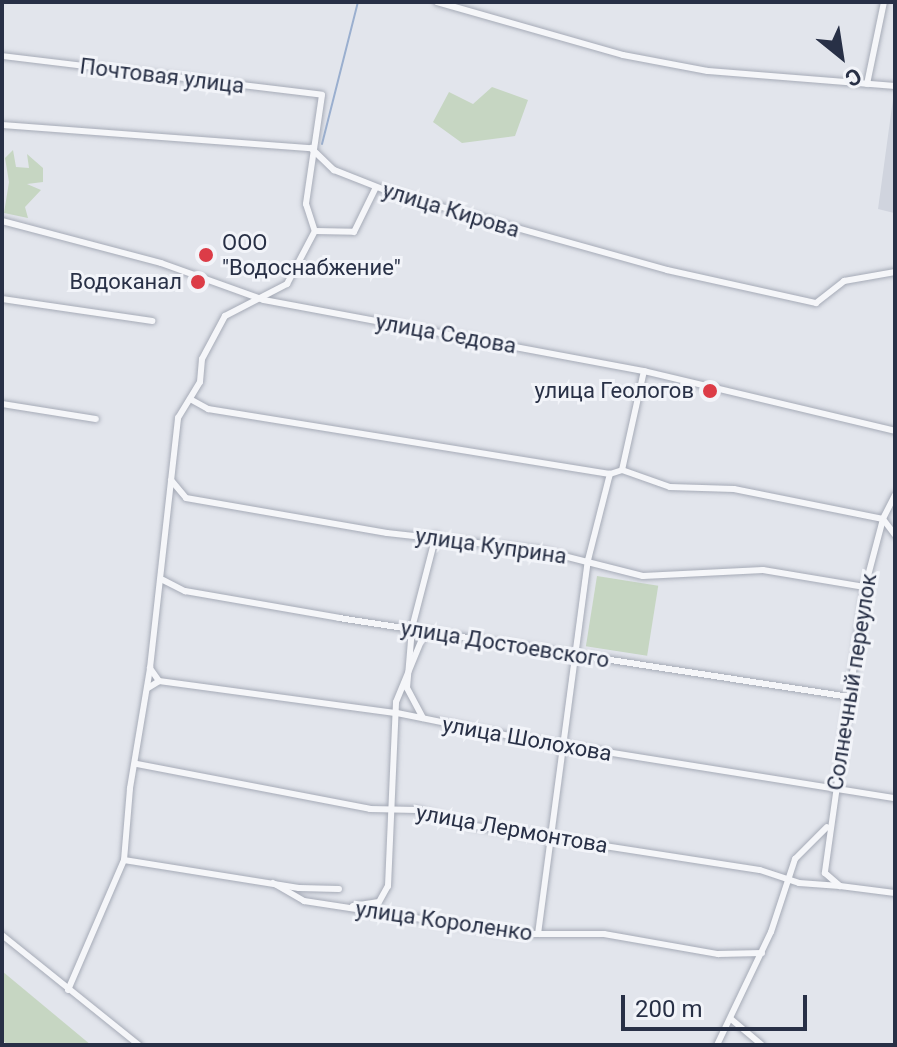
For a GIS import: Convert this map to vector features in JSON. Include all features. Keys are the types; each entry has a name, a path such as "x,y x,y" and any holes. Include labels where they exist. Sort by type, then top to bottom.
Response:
{"street":[{"path":"437,2 623,55 694,68 895,86"},
{"path":"867,84 884,2"},
{"name":"Почтовая улица","path":"2,56 322,95 311,148"},
{"path":"2,125 311,148 306,204 315,231 287,284 264,300 246,304 225,316 202,359 200,382 178,418 163,580 137,764 130,788 124,860 68,990"},
{"name":"улица Кирова","path":"311,148 334,170 376,187 667,270 816,303 844,281 895,272"},
{"path":"315,231 354,232 376,187"},
{"name":"улица Седова","path":"2,221 161,263 264,300 644,371 895,431"},
{"path":"245,295 246,304"},
{"path":"2,299 152,321"},
{"path":"622,470 644,371"},
{"path":"190,399 221,411 610,474 622,470 670,487 734,489 883,519 895,535"},
{"path":"2,404 96,419"},
{"path":"538,934 549,836 578,655 588,560 610,474"},
{"path":"169,507 186,498 171,480"},
{"name":"Солнечный переулок","path":"840,886 825,873 828,823 865,587 883,519 895,495"},
{"name":"улица Куприна","path":"186,498 387,533 436,535 588,560 643,576 763,570 865,587"},
{"path":"423,718 407,688 408,670 412,628 436,535"},
{"name":"улица Достоевского","path":"163,580 197,594 850,697"},
{"path":"334,905 379,902 388,886 397,713 408,670 431,631"},
{"path":"148,688 159,681 150,668"},
{"name":"улица Шолохова","path":"159,681 397,713 895,798"},
{"name":"улица Лермонтова","path":"137,764 193,779 760,870 786,881 895,893"},
{"path":"717,1045 762,953 795,859 828,823"},
{"name":"улица Короленко","path":"124,860 273,883 339,889"},
{"name":"улица Короленко","path":"273,883 304,901 538,934 604,934 747,957 762,953"},
{"path":"2,935 139,1045"},
{"path":"731,1019 762,1045"}],"shaded area":[{"path":"893,99 895,237 894,213 878,209"}],"green space":[{"path":"492,87 528,100 515,136 462,143 433,122 449,92 473,104"},
{"path":"13,150 16,167 29,168 27,154 43,168 43,182 27,184 41,190 25,207 28,218 4,213 9,182 5,158"},
{"path":"597,576 658,586 647,656 586,646"},
{"path":"2,971 91,1045 8,1045 2,1040"}],"waterway":[{"path":"322,144 358,2"}],"place":[{"name":"ООО \"Водоснабжение\"","path":"206,255"},
{"name":"Водоканал","path":"198,282"},
{"name":"улица Геологов","path":"710,391"}]}
